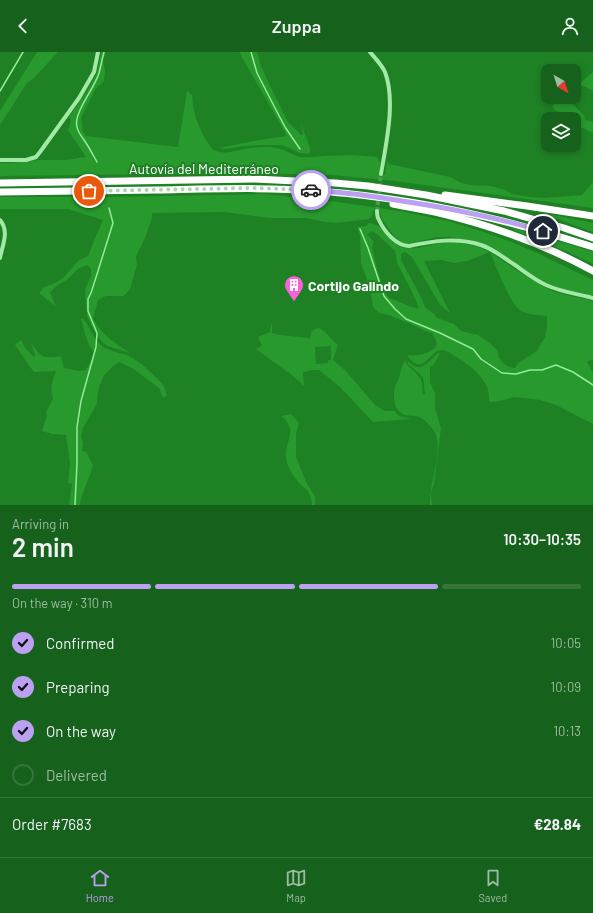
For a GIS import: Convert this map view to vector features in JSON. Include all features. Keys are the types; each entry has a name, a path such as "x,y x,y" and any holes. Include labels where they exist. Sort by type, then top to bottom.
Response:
{"highway":[{"name":"Autovía del Mediterráneo","path":"0,183 255,179 368,186 426,195 504,211 593,238"},
{"name":"Autovía del Mediterráneo","path":"0,192 253,188 312,190 370,196 438,206 533,228 593,248"},
{"path":"426,195 448,195 593,216"},
{"path":"370,196 382,202 435,212 485,226 526,240 593,271"}],"street":[{"path":"0,160 26,160 36,157 79,98 94,72 98,52"},
{"path":"370,52 384,70 389,90 388,126 381,174"},
{"path":"377,211 378,219 384,228 401,245 409,246 440,240 452,240 482,246 546,285 593,298"},
{"path":"0,220 5,228 6,235 0,258"}],"green space":[{"path":"37,52 58,52 34,78 27,83 0,125 0,111"},
{"path":"101,52 106,52 103,61 105,71 104,81 96,88 81,118 83,132 86,136 178,147 187,91 192,95 195,114 205,138 211,148 218,152 269,147 281,149 295,156 301,157 344,155 377,157 380,162 379,175 385,175 387,160 389,164 450,177 461,183 491,186 505,190 512,194 530,197 544,198 582,195 593,182 593,208 395,181 332,175 247,173 0,176 0,163 38,160 66,160 86,157 68,130 71,121 69,117 87,91 97,73"},
{"path":"239,52 257,52 261,66 288,122 301,135 303,134 301,123 310,152 307,154 300,153 282,145 245,146 225,149 219,148 287,136"},
{"path":"593,72 593,91 581,86 581,82"},
{"path":"554,104 572,104 581,112 558,112 552,106"},
{"path":"581,112 584,115 585,120 593,122 593,133 581,127"},
{"path":"263,194 316,199 405,212 448,221 481,231 537,253 593,280 593,296 563,289 542,281 492,248 480,242 451,237 437,237 406,244 401,243 381,218 380,211 374,210 369,219 337,223 324,222 308,218 270,218 224,212 152,213 152,218 145,238 136,256 137,265 130,289 124,296 106,296 98,300 93,319 105,335 130,353 107,346 100,340 93,329 87,316 85,289 91,276 91,269 87,265 78,269 67,280 59,284 50,292 56,307 39,293 44,287 55,283 64,277 78,261 88,256 103,220 68,209 0,209 0,197 107,197"},
{"path":"539,212 593,223 593,232"},
{"path":"368,223 378,226 392,241 405,248 440,243 454,243 482,248 490,252 467,261 454,263 441,260 424,261 450,313 440,305 412,257 405,252 401,254 401,260 425,307 437,318 454,324 461,331 478,335 491,344 497,350 503,363 509,367 515,368 518,363 537,351 545,338 547,316 526,313 516,306 503,283 490,253 546,288 557,293 593,301 593,360 587,361 593,373 593,424 556,405 540,400 514,397 489,402 488,389 477,372 445,350 438,351 421,364 412,361 407,355 420,355 427,353 437,345 436,341 432,333 389,315 379,313 373,307 371,294 361,263 360,235 357,227 367,226","holes":["372,231 395,251 397,263 419,308 415,308 389,298 384,291 372,247 374,242 367,234"]},
{"path":"512,228 593,252 593,264 516,231"},
{"path":"82,318 102,346 108,350 131,357 139,363 164,386 167,395 163,398 159,388 132,368 119,362 103,377 98,391 97,404 83,428 81,436 83,443 82,451 86,452 93,465 81,498 80,505 69,505 72,484 68,483 70,463 66,435 52,434 42,431 47,415 46,412 53,399 52,385 56,371 34,372 15,345 21,340 26,349 34,357 35,355 31,343 43,356 61,356 64,368 79,371 86,370 95,353 89,345 81,319"},
{"path":"272,321 272,333 279,335 310,338 311,332 319,328 338,345 333,360 346,371 375,405 385,411 394,411 399,416 411,419 373,422 340,387 319,370 311,370 303,373 304,386 292,375 256,349 262,346 258,337 270,332","holes":["331,346 331,360 328,360 328,363 316,364 315,347"]},
{"path":"438,353 440,353 434,364 430,367 430,382 435,393 435,408 441,428 434,483 431,493 432,505 430,505 431,492 438,448 436,434 425,420 417,416 403,414 398,410 394,400 394,392 405,360 406,363 420,378 423,394 425,394 423,377 408,364 407,360 416,367 420,367 427,364"},
{"path":"291,414 299,423 296,433 296,457 306,482 315,497 315,505 312,505 308,492 296,479 287,463 286,450 290,427 281,416"}],"waterway":[{"path":"0,91 23,52"},
{"path":"97,162 78,131 77,121 81,108 97,79 104,52"},
{"path":"251,52 257,73 285,127 300,149"},
{"path":"75,505 77,427 81,401 96,347 97,333 88,311 88,299 113,223 109,208"},
{"path":"360,229 384,296 406,319 473,349 481,359 502,373 516,374 530,370 542,370 556,365 573,372 593,385"}],"tunnel":[{"path":"377,211 381,174"}],"way so far":[{"path":"89,191 253,188 311,190"}],"place":[{"name":"Cortijo Galindo","path":"294,302"}],"route":[{"path":"311,190 370,196 438,206 543,231"}]}
